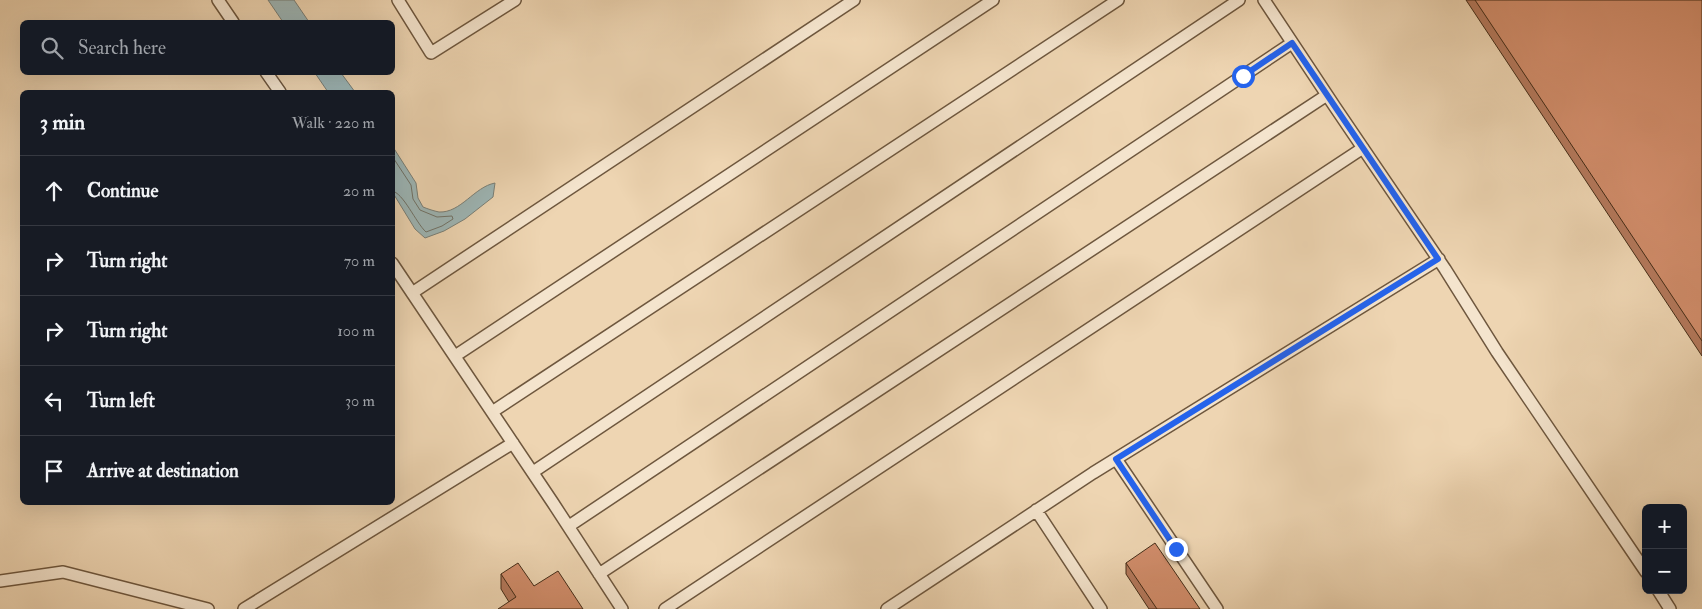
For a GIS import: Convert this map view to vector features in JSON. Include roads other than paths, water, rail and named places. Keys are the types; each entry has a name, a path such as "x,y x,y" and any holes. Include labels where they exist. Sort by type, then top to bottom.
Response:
{"lane":[{"path":"218,0 232,20"},
{"path":"398,0 431,52 515,0"},
{"path":"412,293 854,0"},
{"path":"454,356 993,0"},
{"path":"492,412 1118,0"},
{"path":"532,472 1239,0"},
{"path":"1264,0 1438,259 1497,352 1642,566"},
{"path":"569,526 1292,43"},
{"path":"268,75 279,90"},
{"path":"599,574 1327,95"},
{"path":"665,609 1363,148"},
{"path":"887,609 1116,459 1438,259"},
{"path":"395,268 569,526 622,609"},
{"path":"244,609 513,443"},
{"path":"1116,459 1217,609"},
{"path":"1036,510 1101,609"},
{"path":"0,581 63,572 208,609"},
{"path":"1661,594 1670,609"}],"water":[{"path":"268,0 294,0 308,20 282,20"},
{"path":"316,75 342,75 354,90 327,90"},
{"path":"395,150 416,183 418,198 423,207 439,212 447,211 461,204 480,189 495,183 493,197 465,219 444,231 425,238 415,229 395,196"}]}
